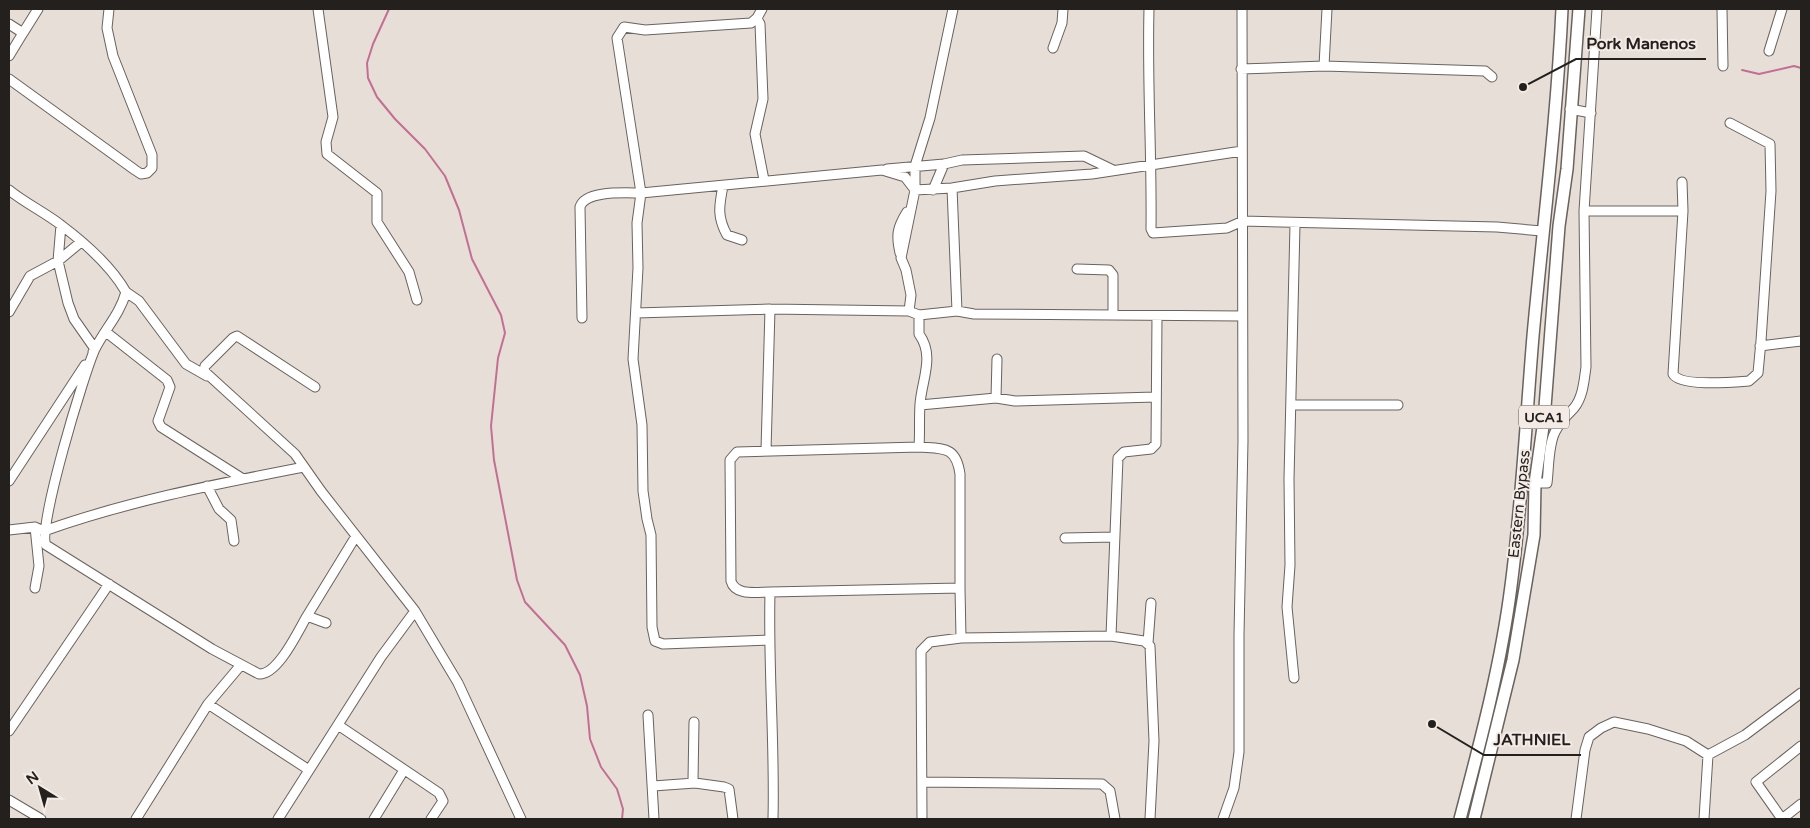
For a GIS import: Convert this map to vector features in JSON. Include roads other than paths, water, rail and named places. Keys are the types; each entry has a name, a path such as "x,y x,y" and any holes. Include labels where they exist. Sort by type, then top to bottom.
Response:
{"main road":[{"name":"Eastern Bypass","path":"1460,819 1484,723 1511,588 1524,465 1542,231 1557,103 1562,9"},
{"name":"Eastern Bypass","path":"1474,819 1513,660 1534,535 1535,483 1544,420 1559,226 1567,169 1570,109 1580,9"},
{"path":"1541,256 1557,257"}],"street":[{"path":"9,56 38,9"},
{"path":"9,78 134,170 141,174 147,173 152,168 152,155 113,56 107,28 109,9"},
{"path":"318,9 333,117 326,142 327,154 377,193 377,222 409,272 417,300"},
{"path":"762,9 751,24 645,30 624,28 617,38 641,193 637,223 638,268 633,359 642,425 646,519 651,534 652,627 655,641 663,644 768,640"},
{"path":"909,311 911,295 906,270 901,258 915,190 916,166 930,118 953,9"},
{"path":"1053,48 1062,23 1063,9"},
{"path":"1149,9 1147,84 1152,164 1151,229 1153,232 1227,228 1243,221 1295,224 1496,227 1542,231"},
{"path":"1223,819 1234,788 1239,752 1239,636 1244,441 1242,9"},
{"path":"1324,66 1326,9"},
{"path":"1535,483 1547,483 1554,433 1579,400 1584,386 1586,367 1584,211 1597,9"},
{"path":"1722,9 1723,66"},
{"path":"1769,51 1782,9"},
{"path":"757,18 760,24 763,99 755,134 764,180"},
{"path":"9,24 23,33"},
{"path":"1241,69 1324,66 1485,71 1492,77"},
{"path":"1570,109 1591,113"},
{"path":"1682,182 1683,212 1673,374 1675,378 1694,382 1750,381 1758,373 1771,191 1770,144 1730,123"},
{"path":"915,190 952,188 995,181 1092,174 1242,151"},
{"path":"582,318 580,207 582,202 589,196 723,186 764,180 944,164 962,160 1084,156 1113,170"},
{"path":"933,190 944,164"},
{"path":"882,170 905,177 915,190"},
{"path":"723,186 718,212 720,223 727,235 742,240"},
{"path":"952,188 957,312"},
{"path":"9,190 25,204 61,225 81,242 118,279 126,292 139,301 186,364 208,376"},
{"path":"1584,211 1683,212"},
{"path":"1294,678 1287,607 1295,224"},
{"path":"61,225 58,261 74,319 95,349"},
{"path":"9,312 30,276 58,261 81,242"},
{"path":"1077,269 1108,270 1113,275 1113,315"},
{"path":"9,481 121,309 126,292"},
{"path":"636,313 770,310 909,311 920,316 957,312 1242,316"},
{"path":"766,450 770,310"},
{"path":"919,447 920,405 927,366 927,345 918,334 920,316"},
{"path":"1111,636 1118,458 1124,452 1154,447 1156,444 1157,316"},
{"path":"106,332 167,380 170,387 158,421 161,427 243,479"},
{"path":"315,387 237,336 205,366 204,371 295,454 415,611 458,683 521,819"},
{"path":"1760,346 1801,341"},
{"path":"35,588 39,566 40,529 47,513 85,376 95,349"},
{"path":"996,398 997,359"},
{"path":"920,405 996,398 1015,401 1155,397"},
{"path":"1292,404 1398,405"},
{"path":"960,588 738,591 732,587 731,580 730,460 736,452 766,450 919,447 944,449 953,452 958,464 961,638"},
{"path":"9,530 40,529 207,486 304,467"},
{"path":"207,486 219,509 231,520 234,541"},
{"path":"40,529 46,545 240,666 259,674 269,672 281,658 356,536"},
{"path":"1065,538 1115,537"},
{"path":"9,731 110,584"},
{"path":"770,592 768,640 775,766 773,819"},
{"path":"1150,819 1154,741 1148,643 1151,603"},
{"path":"278,819 381,657 415,611"},
{"path":"307,616 326,623"},
{"path":"922,819 922,651 930,642 961,638 1111,636 1148,643"},
{"path":"136,819 208,704 240,666"},
{"path":"1708,755 1745,735 1800,698"},
{"path":"208,704 309,770"},
{"path":"648,715 654,819"},
{"path":"694,722 695,783"},
{"path":"1576,819 1585,750 1589,737 1601,728 1614,722 1648,729 1686,741 1708,755"},
{"path":"338,725 439,793 443,801 431,819"},
{"path":"1801,746 1756,782 1782,819 1801,804"},
{"path":"1704,819 1708,755"},
{"path":"374,819 404,770"},
{"path":"922,782 1102,784 1110,790 1116,819"},
{"path":"653,786 695,783 729,789 732,819"},
{"path":"9,800 41,819"}],"waterway":[{"path":"389,9 373,44 367,63 368,78 377,97 395,119 425,149 445,176 459,210 472,259 501,315 505,333 498,358 491,426 494,460 517,580 525,602 565,645 580,675 587,706 590,739 601,767 617,789 623,809 622,819"},
{"path":"1742,70 1759,74 1794,66 1801,68"}],"place":[{"name":"Pork Manenos","path":"1523,87"},
{"name":"JATHNIEL","path":"1432,724"}]}
